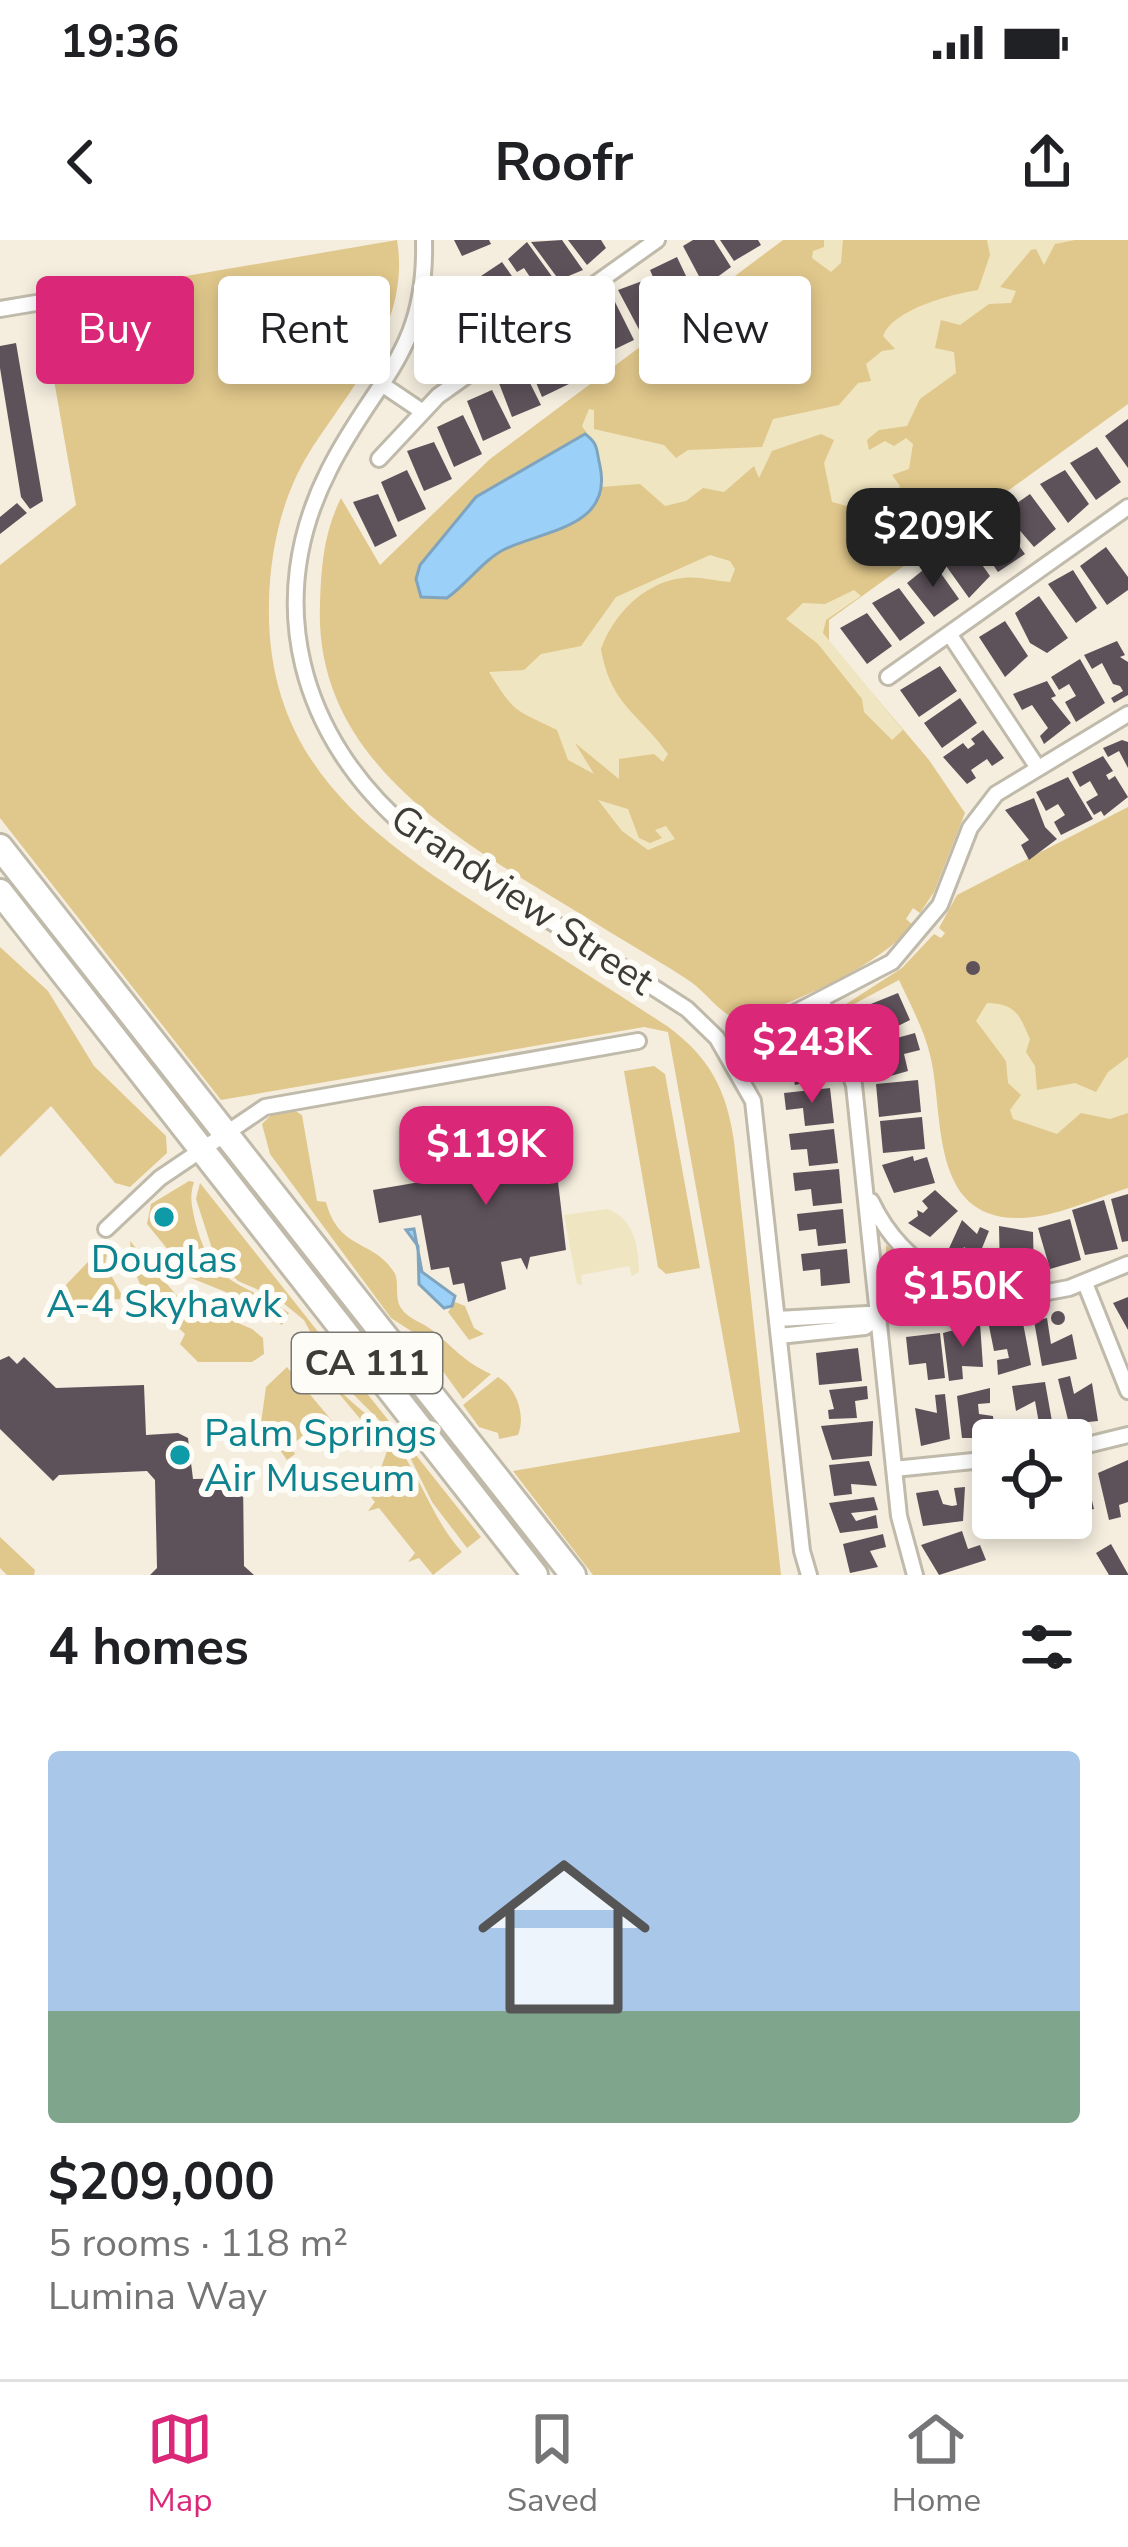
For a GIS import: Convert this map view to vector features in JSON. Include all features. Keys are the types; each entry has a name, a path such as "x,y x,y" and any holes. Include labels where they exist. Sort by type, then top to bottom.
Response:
{"main road":[{"name":"CA 111","path":"0,847 573,1575"},
{"name":"CA 111","path":"0,892 535,1575"}],"street":[{"name":"Grandview Street","path":"424,240 425,282 417,323 330,468 312,508 298,566 295,621 321,722 346,766 409,830 687,1009 729,1055 753,1100 809,1575"},
{"path":"379,459 423,412 657,240"},
{"path":"0,309 36,303"},
{"path":"383,385 423,412"},
{"path":"888,677 1128,506"},
{"path":"950,635 1036,765"},
{"path":"729,1055 820,999 874,975 908,948 940,905 978,815 1007,784 1128,714"},
{"path":"820,999 851,1071 894,1469 903,1538 915,1575"},
{"path":"106,1229 160,1178 277,1103 638,1041"},
{"path":"865,1186 881,1221 923,1268 1002,1301"},
{"path":"777,1318 863,1310 878,1316 1002,1301 1085,1283 1128,1264"},
{"path":"1085,1283 1128,1391"},
{"path":"779,1336 865,1327 878,1316"},
{"path":"1092,1444 1128,1435"},
{"path":"894,1469 972,1461"}],"shaded area":[{"path":"397,240 399,271 390,315 390,276 218,276 218,384 356,384 309,453 279,524 269,602 273,659 286,709 307,753 335,791 370,826 452,888 667,1026 713,1075 734,1141 781,1575 593,1575 513,1471 740,1432 668,1032 644,1027 221,1100 0,818 0,565 76,505 55,384 194,384 194,276 186,276"},
{"path":"783,240 1128,240 1128,404 829,620 829,642 929,760 965,813 934,892 920,913 913,908 906,919 914,926 875,957 832,983 741,1020 682,976 464,840 417,804 377,764 345,717 325,665 320,604 327,536 341,498 380,565 490,459 590,384 615,384 615,366 639,348 639,384 811,384 811,276 735,276"},
{"path":"1128,807 1128,1188 1047,1215 991,1214 970,1202 956,1184 941,1136 928,1049 899,980 841,1011 902,968 934,934 941,938 945,933 939,928 957,895"},
{"path":"0,947 48,991 94,1066 166,1136 167,1153 130,1187 115,1183 51,1106 0,1157"},
{"path":"654,1066 665,1074 700,1268 666,1274 658,1267 624,1071"},
{"path":"292,1109 302,1115 317,1201 326,1202 339,1229 394,1272 404,1312 491,1374 463,1399 432,1356 431,1344 391,1318 270,1154 262,1124 272,1114"},
{"path":"194,1182 195,1221 210,1259 231,1280 289,1313 282,1325 253,1303 191,1278 147,1224 151,1204"},
{"path":"200,1183 481,1537 467,1548 432,1502 404,1445 331,1372 304,1320 277,1298 238,1281 215,1258 196,1199"},
{"path":"110,1239 105,1264 124,1299 68,1301 62,1289"},
{"path":"130,1241 178,1297 252,1329 263,1338 264,1354 252,1362 198,1362 180,1344 185,1334 140,1284"},
{"path":"886,1245 951,1297 894,1301 887,1291"},
{"path":"455,1302 465,1306 474,1328 484,1334 469,1340 448,1312"},
{"path":"312,1351 330,1380 399,1448 462,1552 433,1575 419,1558 408,1562 415,1553 379,1508 368,1511 375,1502 353,1474 362,1467 381,1468 387,1451 305,1353"},
{"path":"287,1367 333,1422 315,1439 307,1433 290,1446 295,1454 287,1460 261,1423 266,1387"},
{"path":"498,1377 515,1395 521,1419 518,1435 499,1439 498,1433 479,1427 463,1405"},
{"path":"0,1537 35,1570 34,1575 7,1575 0,1568"}],"sand":[{"path":"824,240 843,240 841,263 831,272 812,258 813,251 824,247"},
{"path":"987,240 1075,240 1055,244 1044,265 1036,249 1031,250 1000,287 1016,291 1011,303 989,304 960,325 941,320 935,348 954,352 956,373 920,399 907,426 879,430 867,440 869,450 885,441 894,446 906,438 913,444 909,469 892,475 900,486 896,496 850,507 832,502 824,463 834,440 821,434 772,451 759,478 754,466 724,492 703,488 686,501 665,506 640,484 601,487 598,449 582,426 589,409 594,410 594,429 664,445 676,458 688,450 762,447 773,419 839,405 858,383 871,381 866,364 882,351 895,349 883,336 898,318 939,299 978,290 990,255"},
{"path":"710,555 730,561 735,569 730,582 689,578 655,586 622,613 601,649 619,696 668,754 663,762 654,754 619,759 619,779 575,743 594,774 568,760 557,730 518,710 489,672 524,670 541,654 581,646 616,597"},
{"path":"854,590 861,596 826,620 823,633 903,730 892,740 864,712 862,699 818,644 786,619 803,603 825,604"},
{"path":"598,800 628,809 639,838 650,843 662,838 655,830 666,826 675,839 648,850 622,831"},
{"path":"987,1003 1010,1008 1023,1023 1037,1090 1075,1083 1096,1092 1108,1072 1128,1057 1128,1113 1110,1119 1081,1113 1057,1134 1013,1119 1010,1110 1021,1095 1008,1083 1006,1061 976,1021"},
{"path":"607,1209 629,1226 639,1272 632,1276 629,1266 581,1275 582,1285 577,1284 564,1215"}],"water":[{"path":"585,434 596,448 601,486 586,514 497,554 447,598 421,597 416,579 420,565 476,497"},
{"path":"418,1251 422,1272 455,1296 452,1306 444,1308 419,1284"}],"building":[{"path":"454,240 489,240 491,244 462,256"},
{"path":"562,240 583,270 556,276 531,242"},
{"path":"568,240 601,240 606,248 587,265"},
{"path":"693,240 714,240 731,267 719,276 699,276 683,246"},
{"path":"720,240 758,240 761,245 734,261"},
{"path":"527,242 552,276 529,276 524,268 517,272 508,259"},
{"path":"677,257 686,276 653,276 650,270"},
{"path":"502,262 512,276 481,276"},
{"path":"639,282 639,329 618,290"},
{"path":"615,302 634,340 615,349"},
{"path":"16,343 43,501 30,509 21,497 0,368 0,346"},
{"path":"499,384 530,384 541,405 512,417"},
{"path":"537,384 569,384 542,397"},
{"path":"492,390 511,428 483,441 467,401"},
{"path":"463,415 482,454 454,467 437,427"},
{"path":"1128,419 1128,468 1105,436"},
{"path":"434,442 452,479 424,491 407,451"},
{"path":"1097,447 1121,482 1096,500 1070,463"},
{"path":"407,470 426,509 398,522 381,482"},
{"path":"1065,470 1089,504 1068,523 1040,484"},
{"path":"378,494 397,536 375,547 353,502"},
{"path":"1030,494 1056,529 1034,547 1004,512"},
{"path":"17,503 27,513 0,534 0,517"},
{"path":"998,517 1025,554 998,572 971,533"},
{"path":"963,538 990,576 969,598 939,556"},
{"path":"1106,547 1128,577 1128,590 1107,605 1080,566"},
{"path":"933,562 959,599 934,617 907,583"},
{"path":"1073,570 1097,608 1076,623 1048,584"},
{"path":"899,588 925,623 900,641 872,603"},
{"path":"1039,596 1068,638 1047,653 1030,643 1015,613"},
{"path":"867,613 892,646 867,664 840,628"},
{"path":"1005,621 1028,656 1005,677 979,637"},
{"path":"1117,641 1125,655 1120,657 1128,662 1128,695 1114,703 1111,698 1123,691 1120,686 1113,684 1102,663 1092,669 1084,655"},
{"path":"1080,659 1105,703 1076,722 1065,702 1076,696 1069,684 1059,690 1051,677"},
{"path":"940,666 957,691 919,717 900,690"},
{"path":"1047,681 1056,696 1051,698 1071,723 1044,744 1040,736 1048,728 1032,705 1022,710 1013,694"},
{"path":"960,698 977,723 942,748 924,723"},
{"path":"983,730 1004,758 992,766 987,759 971,770 976,778 967,784 943,757 963,743 968,749 975,744 971,739"},
{"path":"1128,742 1128,768 1119,751 1108,757 1103,748"},
{"path":"1103,756 1113,771 1106,775 1109,780 1115,776 1128,797 1104,816 1101,811 1094,815 1086,802 1098,795 1090,781 1080,787 1072,772"},
{"path":"1068,777 1093,819 1061,835 1054,822 1065,815 1058,804 1046,811 1036,792"},
{"path":"1034,798 1045,827 1057,839 1029,860 1021,845 1029,840 1005,810"},
{"path":"973,961 980,968 973,975 966,968"},
{"path":"898,993 910,1020 874,1038 856,1010"},
{"path":"915,1033 920,1050 904,1054 908,1071 880,1079 871,1045"},
{"path":"816,1044 823,1079 795,1085 791,1068 774,1071 770,1054"},
{"path":"918,1080 921,1112 879,1117 876,1084"},
{"path":"830,1088 834,1123 805,1126 803,1108 786,1110 784,1093"},
{"path":"922,1117 925,1149 883,1153 880,1121"},
{"path":"544,1122 550,1156 555,1156 566,1250 530,1257 527,1270 521,1258 501,1262 506,1289 468,1302 464,1283 453,1285 449,1267 431,1270 421,1215 379,1223 373,1190 426,1181 425,1176 452,1169 451,1162 470,1159 467,1142 485,1138 484,1132"},
{"path":"834,1129 838,1163 809,1166 807,1149 791,1150 789,1134"},
{"path":"913,1156 914,1161 927,1157 935,1183 894,1193 882,1165"},
{"path":"839,1169 842,1203 813,1206 811,1189 795,1191 793,1173"},
{"path":"935,1190 958,1211 930,1237 908,1223 918,1216 917,1210 923,1213 928,1208 922,1201"},
{"path":"1128,1194 1128,1241 1122,1242 1111,1199"},
{"path":"1104,1200 1118,1249 1085,1255 1072,1210"},
{"path":"843,1209 846,1243 818,1246 816,1229 799,1231 797,1214"},
{"path":"1070,1219 1081,1260 1050,1269 1038,1228"},
{"path":"962,1220 977,1234 980,1227 989,1231 978,1258 964,1247 957,1263 945,1257"},
{"path":"999,1226 1033,1232 1034,1273 1000,1277"},
{"path":"847,1249 850,1283 821,1286 820,1269 803,1271 801,1254"},
{"path":"1128,1297 1128,1330 1113,1303"},
{"path":"1058,1311 1065,1318 1058,1325 1051,1318"},
{"path":"1047,1318 1051,1344 1072,1334 1077,1359 1042,1366 1034,1321"},
{"path":"980,1323 983,1367 962,1366 963,1379 949,1381 943,1333"},
{"path":"1023,1323 1031,1365 998,1375 997,1360 1009,1358 1007,1349 994,1351 989,1326"},
{"path":"940,1333 945,1378 928,1380 926,1363 909,1365 906,1337"},
{"path":"858,1348 862,1381 819,1385 816,1353"},
{"path":"9,1356 17,1364 24,1357 56,1388 144,1385 146,1435 178,1433 188,1438 193,1479 243,1478 244,1566 254,1575 150,1575 157,1568 155,1480 147,1471 59,1475 53,1481 0,1429 0,1360"},
{"path":"1070,1376 1074,1394 1092,1383 1098,1421 1068,1419 1058,1379"},
{"path":"1045,1382 1052,1419 1038,1419 1035,1401 1016,1411 1012,1386"},
{"path":"867,1386 868,1399 855,1401 857,1418 829,1419 828,1410 834,1409 829,1390"},
{"path":"990,1388 990,1403 978,1404 979,1414 993,1419 972,1419 972,1438 962,1438 957,1396"},
{"path":"945,1394 950,1439 921,1446 915,1408 937,1413 935,1395"},
{"path":"873,1421 872,1456 832,1460 821,1426"},
{"path":"1128,1460 1128,1502 1119,1505 1121,1517 1109,1520 1098,1473"},
{"path":"869,1461 877,1486 851,1484 852,1494 834,1496 829,1465"},
{"path":"965,1487 963,1521 923,1526 916,1493 938,1490 943,1504 952,1506 957,1505 954,1488"},
{"path":"874,1497 878,1510 851,1513 856,1521 876,1515 878,1528 840,1533 829,1503"},
{"path":"962,1531 968,1549 980,1545 986,1560 939,1575 921,1545"},
{"path":"883,1534 886,1547 870,1551 878,1567 850,1573 843,1544"},
{"path":"1111,1544 1128,1575 1109,1575 1096,1553"}],"place":[{"name":"Douglas A-4 Skyhawk","path":"164,1217"},
{"name":"Palm Springs Air Museum","path":"180,1455"}]}
